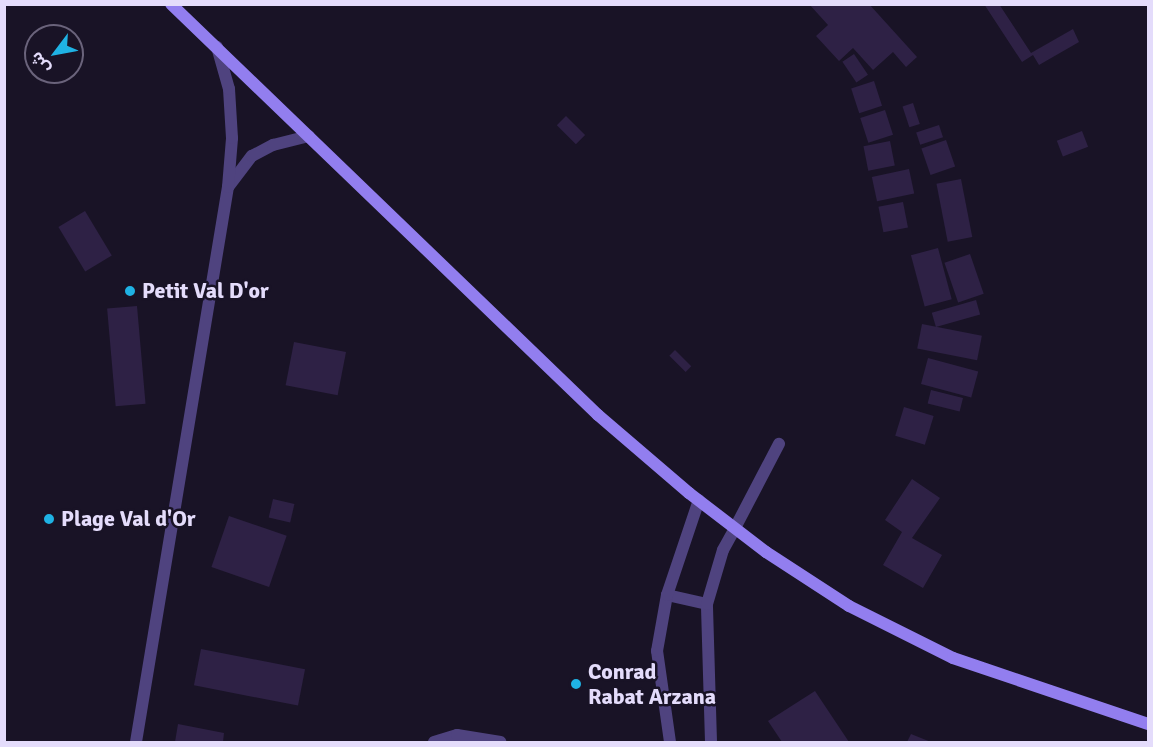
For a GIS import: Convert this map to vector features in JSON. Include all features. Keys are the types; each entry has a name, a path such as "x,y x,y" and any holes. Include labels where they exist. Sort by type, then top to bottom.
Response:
{"main road":[{"path":"171,4 598,415 735,528 849,606 953,658 1149,724"}],"street":[{"path":"136,742 228,187 232,138 228,89 217,47"},
{"path":"228,187 252,156 273,145 309,136"},
{"path":"711,742 707,604 723,550 779,444"},
{"path":"670,742 657,651 667,595 699,500"},
{"path":"667,595 707,604"},
{"path":"434,742 449,736 500,742"}],"building":[{"path":"809,4 869,4 917,57 906,67 893,52 873,70 853,48 839,61 816,36 828,25"},
{"path":"984,4 999,4 1031,53 1073,29 1079,42 1039,65 1033,55 1022,62"},
{"path":"854,54 868,75 856,83 842,62"},
{"path":"874,81 882,106 859,113 851,88"},
{"path":"913,103 920,124 909,127 903,106"},
{"path":"885,110 893,135 868,143 860,118"},
{"path":"566,116 585,135 576,144 557,125"},
{"path":"939,125 943,137 920,145 916,132"},
{"path":"1082,131 1088,147 1063,157 1057,141"},
{"path":"946,140 955,166 931,175 921,148"},
{"path":"890,141 895,166 868,171 863,146"},
{"path":"909,169 914,193 877,201 872,177"},
{"path":"961,179 972,237 948,242 936,184"},
{"path":"903,202 908,228 883,232 878,207"},
{"path":"85,211 112,256 85,272 58,227"},
{"path":"938,248 952,299 925,306 911,255"},
{"path":"970,254 984,294 958,303 944,263"},
{"path":"976,300 980,314 936,327 932,313"},
{"path":"137,306 146,404 116,406 107,309"},
{"path":"922,324 982,336 977,360 917,349"},
{"path":"294,342 346,352 338,395 286,385"},
{"path":"675,350 691,366 686,372 669,356"},
{"path":"928,358 978,371 971,398 921,384"},
{"path":"931,390 963,398 960,412 928,404"},
{"path":"904,407 934,416 925,445 895,436"},
{"path":"912,479 940,498 912,538 942,555 923,588 883,565 902,532 885,520"},
{"path":"273,499 294,504 290,522 269,518"},
{"path":"229,516 287,536 269,587 211,567"},
{"path":"201,649 305,669 298,706 194,685"},
{"path":"815,691 849,742 782,742 768,721"},
{"path":"178,724 224,733 223,742 175,742"},
{"path":"911,734 931,742 907,742"}],"place":[{"name":"Petit Val D'or","path":"130,291"},
{"name":"Plage Val d'Or","path":"49,519"},
{"name":"Conrad Rabat Arzana","path":"576,684"}]}
